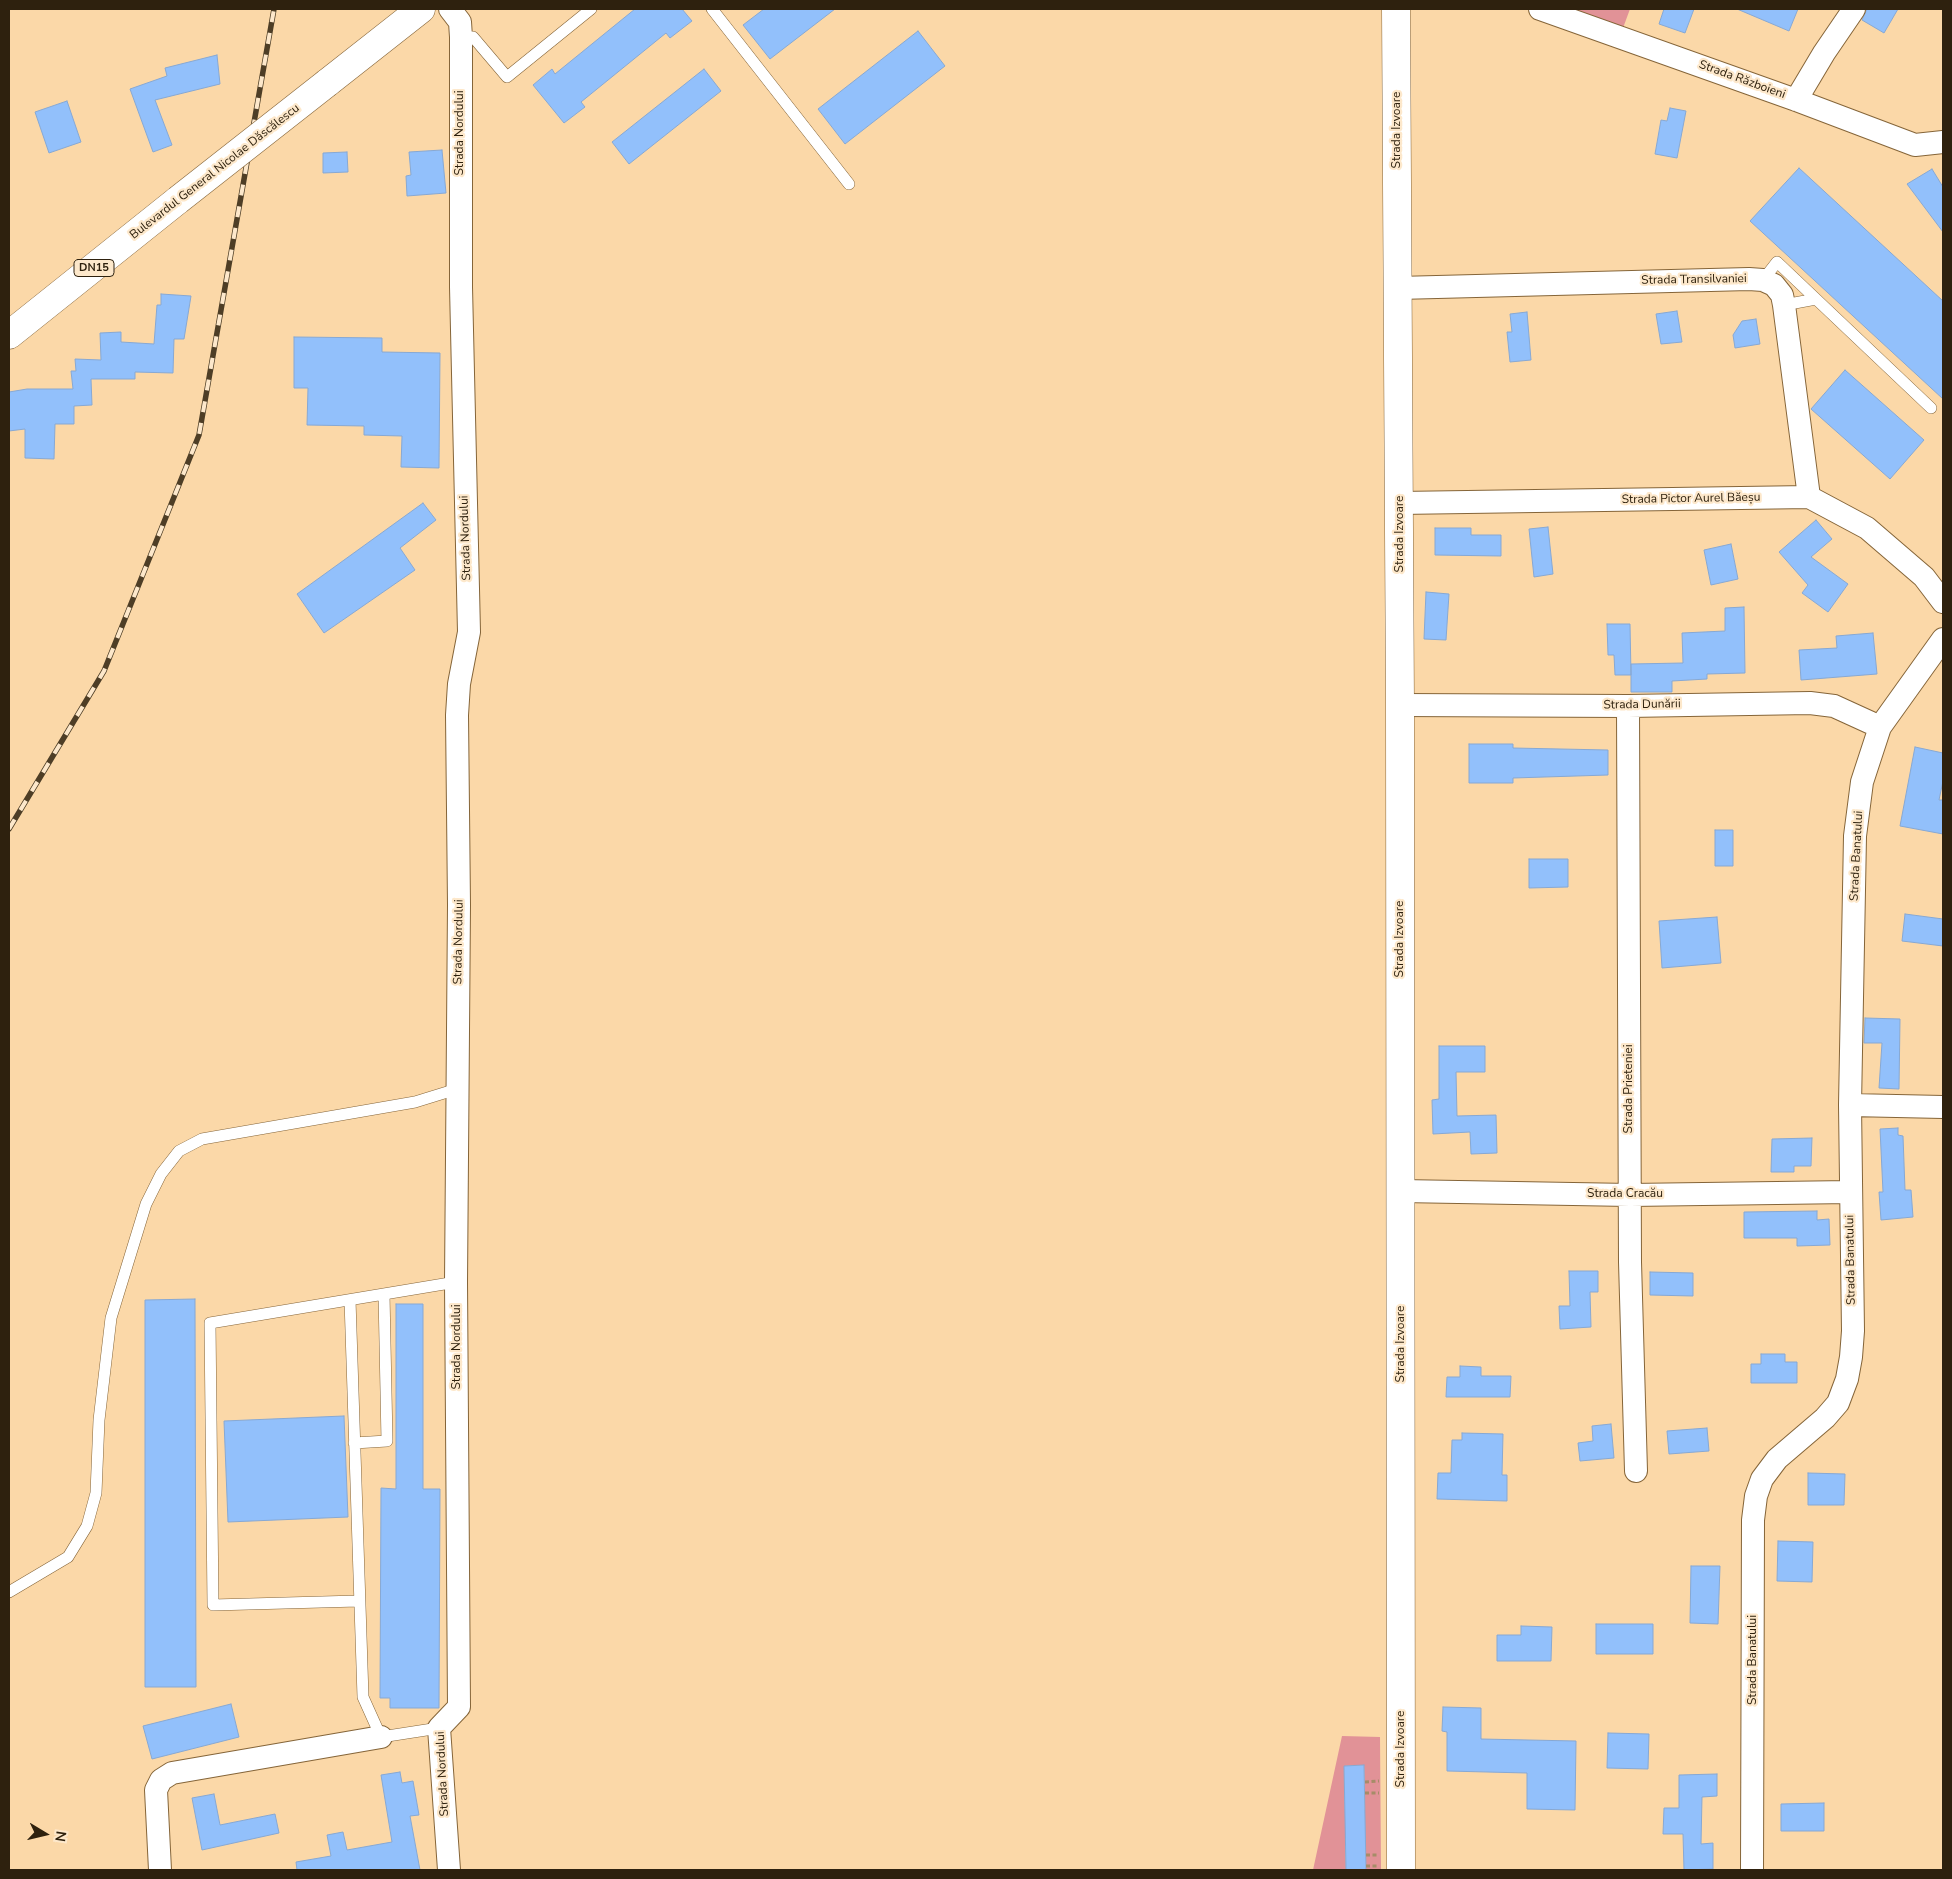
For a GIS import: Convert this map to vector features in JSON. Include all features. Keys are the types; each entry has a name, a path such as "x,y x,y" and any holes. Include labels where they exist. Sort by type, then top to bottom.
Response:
{"main road":[{"name":"Bulevardul General Nicolae Dăscălescu","path":"9,335 421,9"},
{"name":"Strada Izvoare","path":"1388,1863 1401,1191 1400,502 1396,9"}],"street":[{"name":"Strada Nordului","path":"448,1870 438,1728 459,1707 456,1282 459,905 457,715 459,684 469,632 461,278 461,37 460,22 450,9"},
{"name":"Strada Războieni","path":"1540,9 1796,100 1915,146 1943,142"},
{"path":"1796,100 1824,53 1854,9"},
{"name":"Strada Transilvaniei","path":"1398,288 1730,279 1763,280 1774,285 1782,295 1784,305 1809,497"},
{"name":"Strada Pictor Aurel Băeșu","path":"1400,502 1809,497 1867,528 1924,577 1943,602"},
{"name":"Strada Banatului","path":"1752,1870 1753,1520 1756,1496 1762,1478 1777,1459 1825,1418 1838,1403 1847,1379 1853,1331 1850,1105 1856,836 1862,782 1880,726 1943,639"},
{"name":"Strada Dunării","path":"1400,705 1628,706 1810,703 1834,706 1880,726"},
{"name":"Strada Prieteniei","path":"1628,706 1630,1195 1636,1471"},
{"path":"1850,1105 1943,1107"},
{"name":"Strada Cracău","path":"1401,1191 1630,1195 1850,1192"},
{"path":"160,1870 156,1790 161,1780 172,1773 382,1737"}],"lane":[{"path":"461,37 473,37 507,77 592,9"},
{"path":"712,9 849,184"},
{"path":"1763,280 1776,262 1931,408"},
{"path":"1784,305 1816,298"},
{"path":"9,1592 68,1557 87,1526 96,1493 99,1420 111,1318 146,1204 162,1174 179,1152 202,1139 415,1102 457,1089"},
{"path":"358,1601 213,1605 210,1323 456,1282"},
{"path":"354,1443 387,1441 384,1294"},
{"path":"350,1300 358,1601 363,1697 382,1737 438,1728"}],"path":[{"path":"1365,1782 1380,1781"},
{"path":"1365,1793 1380,1793"},
{"path":"1366,1855 1388,1863"},
{"path":"1366,1866 1388,1863"}],"shaded area":[{"path":"1572,9 1630,9 1623,28"},
{"path":"1342,1736 1380,1737 1381,1870 1366,1870 1365,1838 1345,1839 1346,1870 1313,1870","holes":["1364,1765 1365,1810 1345,1810 1344,1766"]}],"building":[{"path":"635,9 682,9 692,21 670,38 666,33 581,102 585,107 564,123 533,85 552,69 555,74"},
{"path":"764,9 835,9 770,59 743,25"},
{"path":"1664,9 1694,9 1685,33 1659,24"},
{"path":"1737,9 1798,9 1789,31"},
{"path":"1867,9 1898,9 1884,33 1862,20"},
{"path":"918,31 945,66 845,144 818,109"},
{"path":"217,55 220,84 155,100 172,145 153,152 130,89 167,76 165,68"},
{"path":"704,69 721,91 629,164 612,142"},
{"path":"67,101 81,142 49,153 35,112"},
{"path":"1670,108 1686,111 1677,158 1655,154 1661,120 1667,121"},
{"path":"442,150 446,193 407,196 406,176 411,175 409,152"},
{"path":"347,152 348,172 323,173 323,153"},
{"path":"1799,168 1943,301 1943,399 1750,221"},
{"path":"1932,169 1943,187 1943,232 1907,184"},
{"path":"161,294 191,296 184,339 174,339 173,373 135,372 135,379 91,379 92,405 74,406 74,424 55,424 54,459 25,458 25,429 9,431 9,392 27,389 73,389 71,371 76,371 75,359 101,360 100,333 121,332 121,342 154,344 157,305 161,305"},
{"path":"1677,311 1682,342 1661,344 1656,314"},
{"path":"1527,312 1531,360 1510,362 1507,332 1512,332 1510,314"},
{"path":"1756,319 1760,344 1735,348 1733,335 1742,321"},
{"path":"294,337 382,338 382,352 440,353 439,468 401,467 402,436 364,435 364,426 307,425 308,388 294,388"},
{"path":"1845,370 1924,440 1890,479 1811,409"},
{"path":"423,503 436,520 400,548 415,570 324,633 297,594"},
{"path":"1816,520 1832,539 1811,557 1848,584 1828,612 1802,593 1808,585 1779,552"},
{"path":"1548,527 1553,574 1534,577 1529,529"},
{"path":"1435,528 1471,528 1471,535 1501,535 1501,556 1435,555"},
{"path":"1731,544 1738,579 1711,585 1704,550"},
{"path":"1426,592 1449,594 1446,640 1424,639"},
{"path":"1744,607 1745,673 1707,674 1707,679 1672,681 1672,692 1631,692 1631,664 1683,663 1682,633 1725,631 1725,608"},
{"path":"1607,624 1630,624 1631,675 1615,675 1614,655 1608,655"},
{"path":"1873,633 1877,674 1801,680 1799,650 1837,648 1836,636"},
{"path":"1469,744 1513,744 1513,748 1608,750 1608,775 1513,778 1513,783 1469,783"},
{"path":"1915,747 1943,753 1943,781 1939,800 1943,800 1943,834 1900,826"},
{"path":"1715,830 1733,830 1733,866 1715,866"},
{"path":"1529,859 1568,859 1568,887 1529,888"},
{"path":"1905,914 1943,919 1943,946 1902,941"},
{"path":"1717,917 1721,963 1662,968 1659,921"},
{"path":"1865,1018 1900,1019 1899,1089 1879,1088 1882,1043 1864,1043"},
{"path":"1439,1046 1485,1046 1485,1072 1456,1072 1457,1116 1496,1115 1497,1153 1471,1154 1470,1132 1433,1134 1432,1100 1439,1099"},
{"path":"1898,1128 1898,1135 1903,1136 1905,1190 1911,1190 1913,1217 1881,1220 1879,1192 1883,1192 1880,1129"},
{"path":"1812,1138 1811,1166 1794,1166 1794,1172 1771,1172 1772,1139"},
{"path":"1817,1211 1817,1220 1829,1219 1830,1245 1797,1246 1797,1238 1744,1238 1744,1212"},
{"path":"1569,1271 1598,1271 1598,1292 1590,1292 1591,1327 1560,1329 1559,1306 1570,1306"},
{"path":"1650,1272 1693,1273 1693,1296 1650,1295"},
{"path":"195,1299 196,1687 145,1687 145,1300"},
{"path":"396,1304 423,1304 423,1489 440,1489 439,1708 390,1708 390,1698 380,1698 381,1488 396,1489"},
{"path":"1761,1354 1785,1354 1785,1362 1797,1362 1797,1383 1751,1383 1751,1364 1761,1364"},
{"path":"1460,1366 1481,1367 1481,1376 1511,1376 1510,1397 1446,1397 1447,1377 1460,1377"},
{"path":"344,1416 348,1517 228,1522 224,1421"},
{"path":"1611,1424 1614,1458 1580,1461 1578,1443 1593,1441 1592,1426"},
{"path":"1707,1428 1709,1451 1669,1454 1667,1431"},
{"path":"1462,1433 1503,1434 1502,1475 1507,1475 1507,1501 1437,1499 1438,1473 1451,1473 1452,1440 1462,1440"},
{"path":"1808,1473 1845,1474 1844,1505 1808,1505"},
{"path":"1778,1541 1813,1542 1812,1582 1777,1581"},
{"path":"1691,1566 1720,1566 1718,1624 1690,1623"},
{"path":"1596,1624 1653,1624 1653,1654 1596,1654"},
{"path":"1521,1626 1552,1627 1551,1661 1497,1661 1497,1635 1521,1635"},
{"path":"231,1704 239,1737 152,1759 143,1726"},
{"path":"1443,1707 1481,1708 1481,1739 1576,1741 1575,1810 1527,1809 1527,1773 1447,1771 1447,1732 1442,1731"},
{"path":"1608,1733 1649,1734 1648,1769 1607,1768"},
{"path":"1364,1765 1366,1870 1346,1870 1344,1766"},
{"path":"400,1772 402,1783 413,1781 419,1815 410,1816 420,1870 297,1870 296,1862 331,1856 327,1835 343,1832 347,1850 392,1842 381,1775"},
{"path":"1717,1774 1717,1796 1702,1797 1701,1844 1713,1843 1713,1869 1684,1870 1683,1834 1663,1834 1664,1808 1679,1808 1679,1775"},
{"path":"214,1794 220,1825 275,1814 279,1833 202,1850 192,1798"},
{"path":"1824,1803 1824,1831 1781,1831 1781,1804"}],"railway":[{"path":"9,829 104,671 199,435 274,9"}]}
